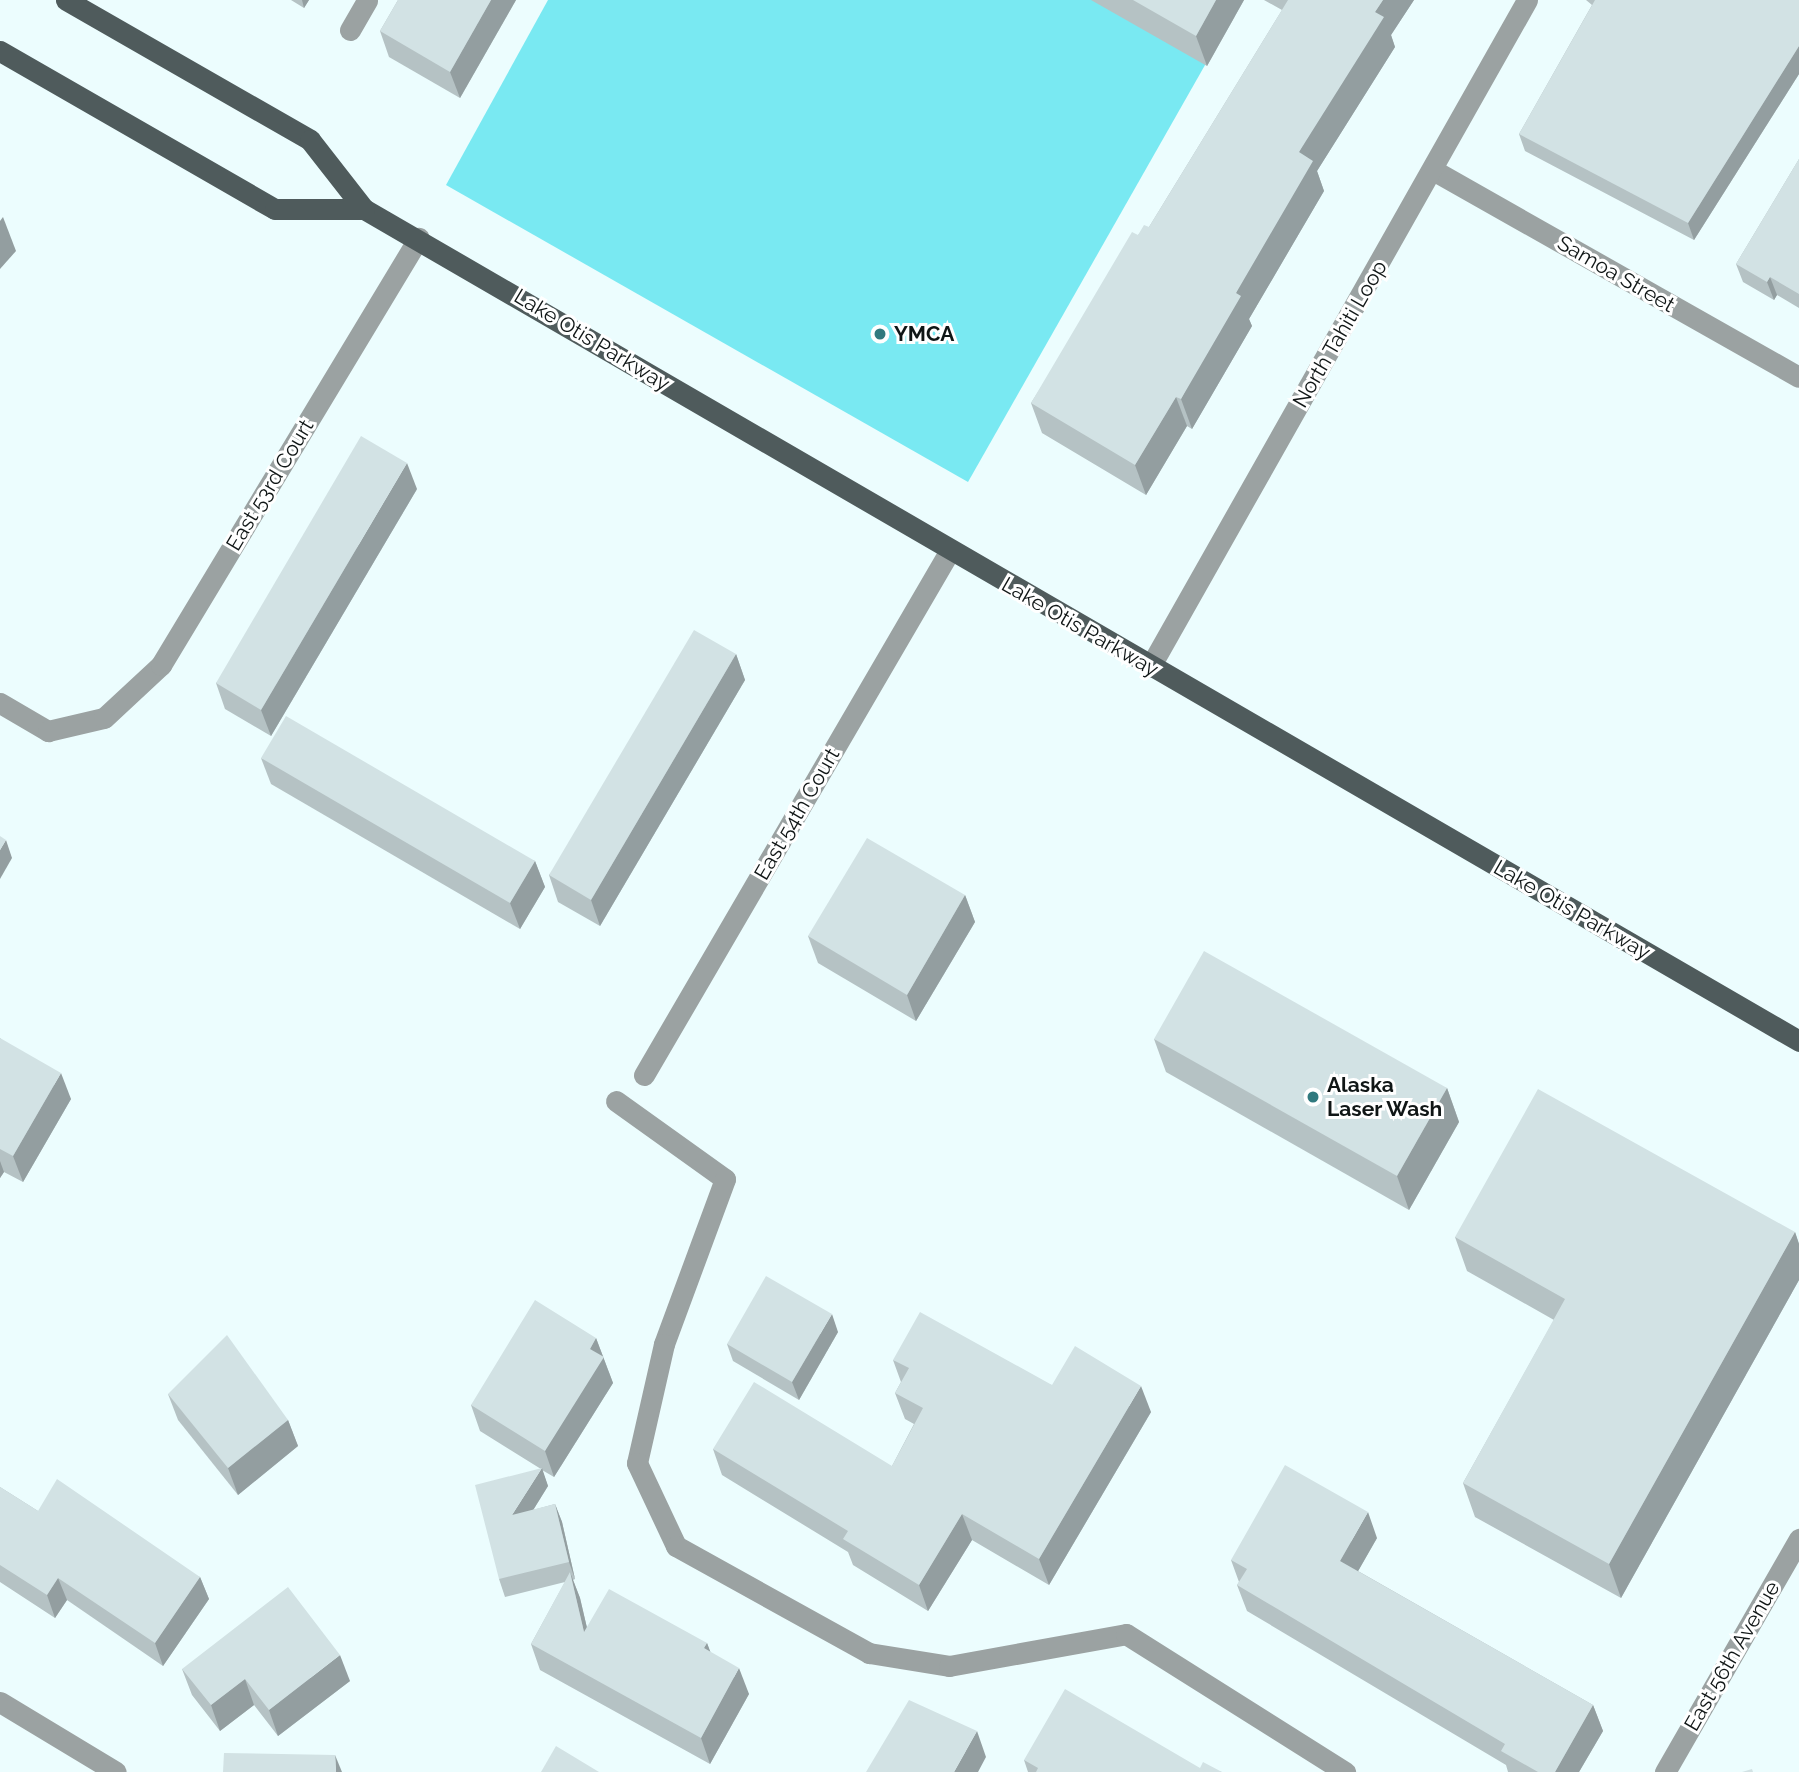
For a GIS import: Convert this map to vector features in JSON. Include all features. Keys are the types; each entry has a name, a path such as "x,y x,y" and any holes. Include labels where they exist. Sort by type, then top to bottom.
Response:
{"main road":[{"name":"Lake Otis Parkway","path":"66,0 310,140 364,209 418,238 949,552 1799,1041"},
{"name":"Lake Otis Parkway","path":"0,51 275,209 364,209"}],"street":[{"path":"350,30 367,0"},
{"name":"North Tahiti Loop","path":"1150,667 1527,0"},
{"name":"Samoa Street","path":"1433,170 1799,377"},
{"name":"East 53rd Court","path":"0,703 48,731 104,719 165,659 418,238"},
{"name":"East 54th Court","path":"645,1075 949,552"},
{"path":"615,1101 725,1179 664,1344 636,1462 677,1546 869,1653 949,1667 1126,1634 1345,1772"},
{"name":"East 56th Avenue","path":"1665,1772 1799,1539"},
{"path":"0,1702 116,1772"}],"shaded area":[{"name":"YMCA","path":"548,0 1242,0 968,482 446,185"}],"building":[{"path":"398,0 491,0 450,72 380,31"},
{"path":"1133,0 1216,0 1196,36"},
{"path":"1288,0 1383,0 1375,12 1384,17 1299,152 1313,161 1236,293 1241,296 1181,399 1176,397 1135,465 1031,403 1132,232 1138,235 1144,225 1149,227"},
{"path":"1595,0 1799,0 1799,46 1688,223 1519,134"},
{"path":"1799,159 1799,294 1770,277 1767,282 1736,264"},
{"path":"361,436 407,463 261,710 216,683"},
{"path":"694,630 736,654 591,900 549,875"},
{"path":"286,716 535,861 510,903 261,758"},
{"path":"0,836 6,840 0,850"},
{"path":"867,838 965,895 907,995 808,936"},
{"name":"Alaska Laser Wash","path":"1204,951 1447,1088 1397,1176 1154,1039"},
{"path":"0,1038 61,1073 13,1156 0,1149"},
{"path":"1538,1089 1795,1232 1609,1564 1463,1483 1565,1299 1455,1237"},
{"path":"766,1276 832,1314 792,1382 727,1344"},
{"path":"535,1300 596,1338 590,1349 604,1357 545,1451 471,1405"},
{"path":"920,1312 1052,1385 1075,1346 1141,1386 1039,1559 962,1514 919,1585 843,1539 848,1531 713,1449 754,1382 892,1466 923,1408 895,1393 909,1368 893,1360"},
{"path":"227,1335 288,1420 228,1468 168,1394"},
{"path":"1285,1465 1368,1512 1340,1561 1593,1705 1555,1772 1538,1772 1501,1751 1505,1744 1237,1585 1247,1569 1231,1560"},
{"path":"542,1468 512,1515 555,1504 569,1562 499,1579 475,1485"},
{"path":"57,1479 200,1577 155,1643 58,1578 47,1595 0,1565 0,1487 38,1511"},
{"path":"570,1572 584,1632 609,1589 707,1643 704,1648 739,1668 701,1738 531,1644"},
{"path":"288,1587 340,1655 269,1710 245,1679 211,1705 182,1669"},
{"path":"1065,1689 1200,1768 1203,1762 1222,1772 1036,1772 1038,1768 1024,1760"},
{"path":"909,1700 977,1731 954,1772 866,1772"},
{"path":"556,1746 599,1772 541,1772"},
{"path":"224,1753 335,1755 336,1772 223,1772"}],"place":[{"name":"YMCA","path":"880,334"},
{"name":"Alaska Laser Wash","path":"1313,1097"}]}
